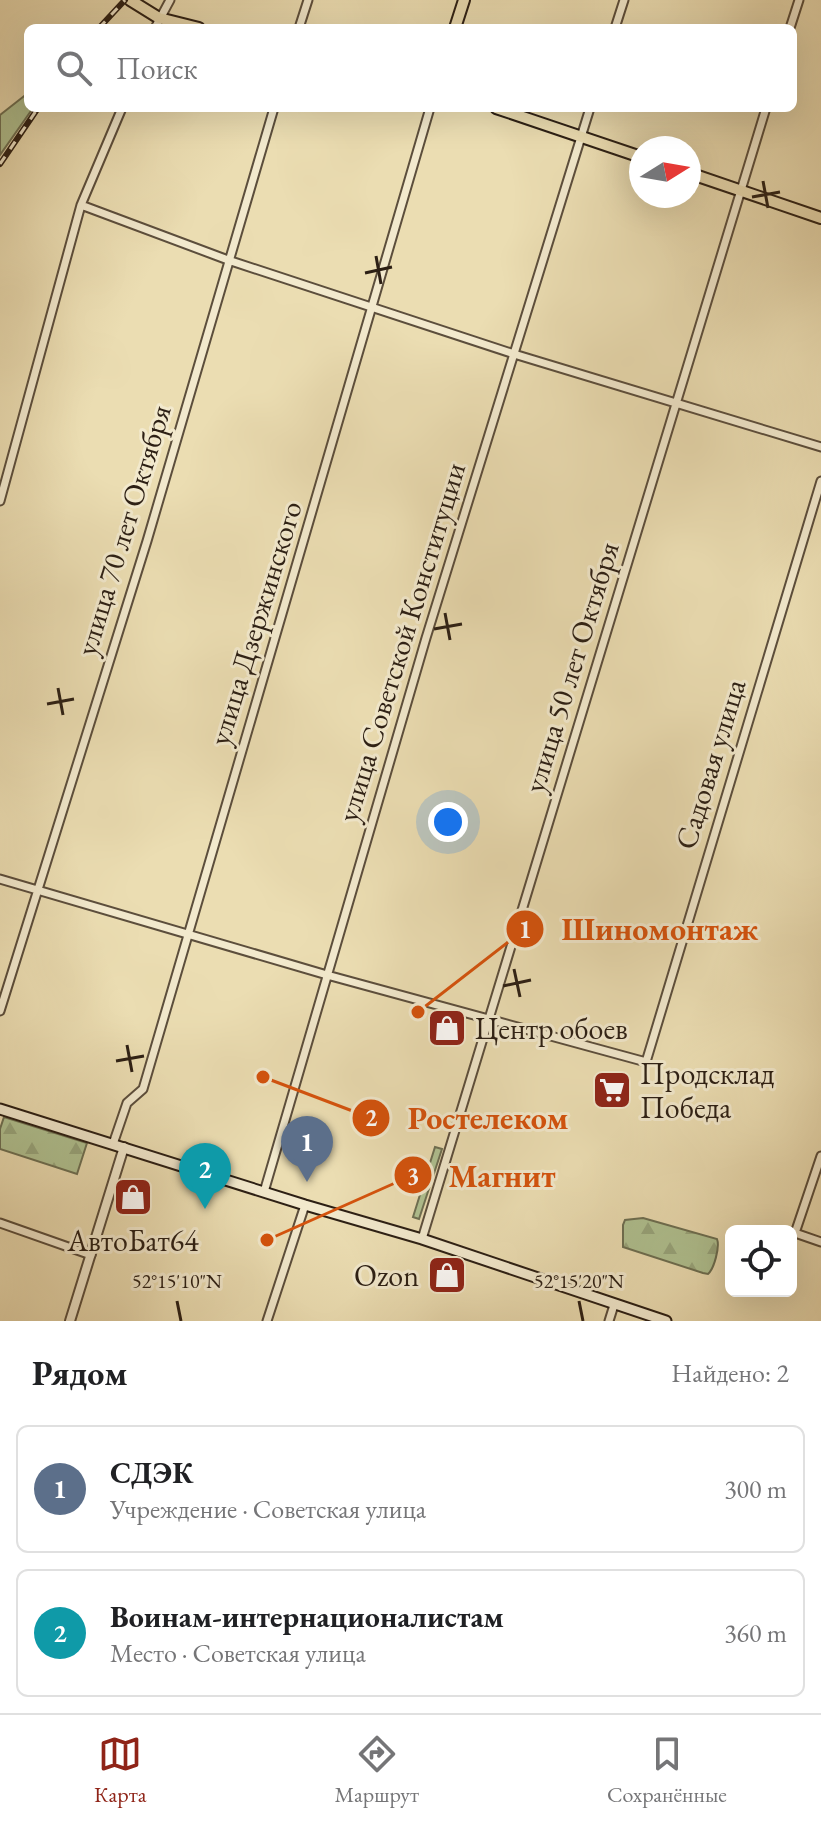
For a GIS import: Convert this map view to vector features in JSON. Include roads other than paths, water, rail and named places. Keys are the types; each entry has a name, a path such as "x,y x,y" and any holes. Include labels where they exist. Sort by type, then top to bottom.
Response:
{"main road":[{"path":"130,0 157,23"},
{"path":"456,24 464,0"},
{"path":"508,112 629,153"},
{"path":"701,177 821,218"},
{"path":"0,1109 422,1239 666,1321"}],"street":[{"path":"157,23 170,0"},
{"path":"300,24 308,0"},
{"path":"616,24 624,0"},
{"path":"791,24 799,0"},
{"path":"0,501 81,205 120,112"},
{"name":"улица 70 лет Октября","path":"0,1011 147,541 273,112"},
{"name":"улица Дзержинского","path":"113,1144 127,1103 143,1089 429,112"},
{"name":"улица Советской Конституции","path":"264,1192 426,638 589,112"},
{"name":"улица 50 лет Октября","path":"422,1239 765,112"},
{"path":"81,205 228,260 514,354 821,447"},
{"name":"Садовая улица","path":"490,1021 646,1062 821,481"},
{"path":"0,879 490,1021"},
{"path":"70,1321 124,1147"},
{"path":"821,1156 795,1233 821,1242"},
{"path":"267,1321 305,1205"},
{"path":"0,1223 91,1255"},
{"path":"609,1321 614,1305"}],"railway":[{"path":"103,24 125,0"},
{"path":"0,164 35,112"}],"place":[{"name":"Шиномонтаж","path":"418,1012"},
{"name":"Центр обоев","path":"447,1028"},
{"name":"Ростелеком","path":"263,1077"},
{"name":"Продсклад Победа","path":"612,1090"},
{"name":"СДЭК","path":"307,1182"},
{"name":"АвтоБат64","path":"133,1197"},
{"name":"Воинам-интернационалистам","path":"205,1209"},
{"name":"Магнит","path":"267,1240"},
{"name":"Ozon","path":"447,1275"}]}
